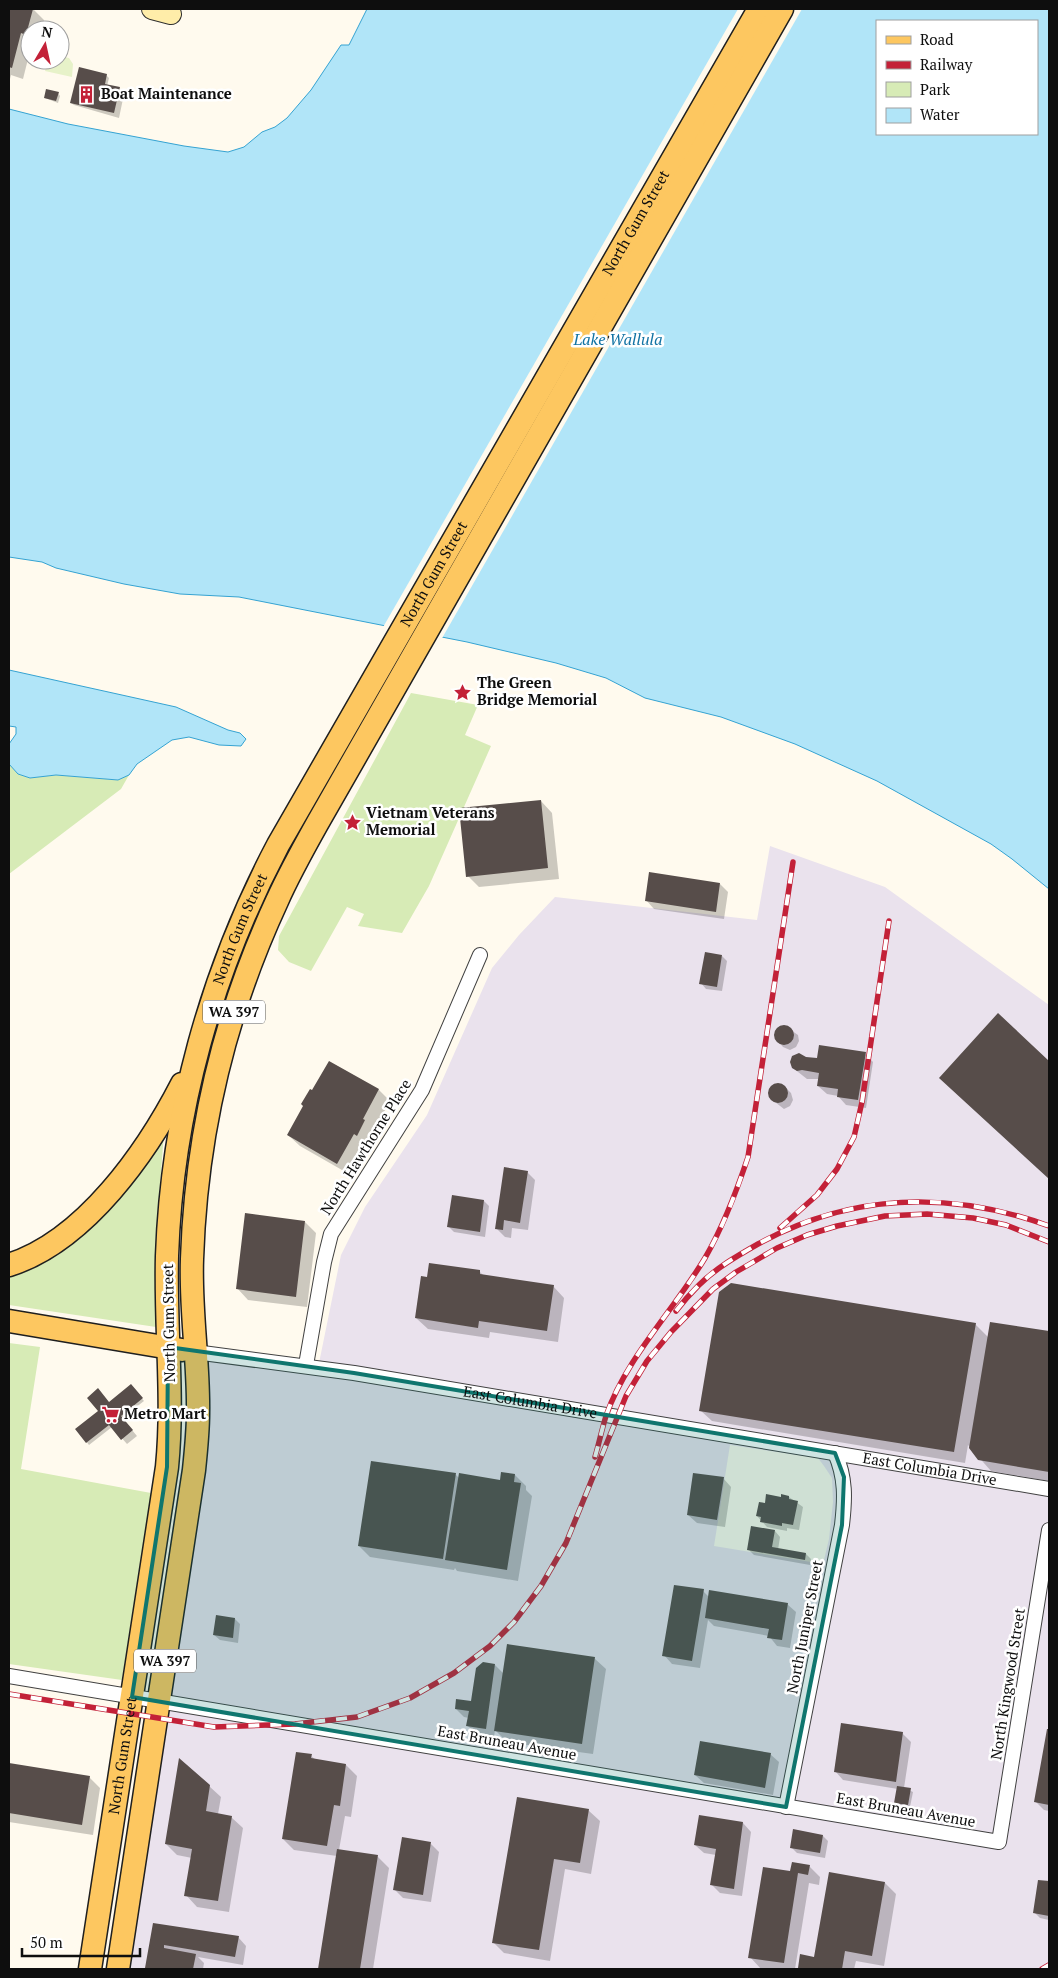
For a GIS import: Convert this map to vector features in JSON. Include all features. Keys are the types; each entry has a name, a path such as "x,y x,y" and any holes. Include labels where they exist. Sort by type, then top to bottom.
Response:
{"main road":[{"name":"North Gum Street","path":"118,1969 190,1499 197,1441 198,1412 191,1283 197,1190 208,1116 231,1023 251,964 277,900 317,824 375,698 759,9"},
{"name":"North Gum Street","path":"90,1969 167,1467 171,1411 166,1276 170,1199 178,1142 195,1058 218,980 251,897 288,827 375,698 782,9"},
{"path":"9,1265 51,1246 76,1227 104,1197 152,1135 172,1103 195,1058"},
{"name":"East Columbia Drive","path":"9,1321 195,1352"}],"street":[{"name":"North Hawthorne Place","path":"306,1365 324,1262 331,1234 422,1090 480,955"},
{"name":"East Columbia Drive","path":"195,1352 306,1365 1049,1489"},
{"name":"North Juniper Street","path":"786,1806 842,1526 845,1497 844,1477 835,1453"},
{"name":"North Kingwood Street","path":"999,1842 1049,1530"},
{"name":"East Bruneau Avenue","path":"9,1676 999,1842"}],"highlighted area":[{"path":"168,1347 354,1373 835,1453 844,1477 842,1525 786,1807 132,1697 167,1467"}],"shaded area":[{"path":"770,846 885,887 1049,1005 1049,1965 1042,1969 109,1969 181,1469 191,1352 318,1368 341,1255 365,1207 427,1115 492,968 519,935 555,897 757,920","holes":["730,1445 818,1458 832,1478 833,1502 829,1539 823,1564 714,1546"]}],"green space":[{"path":"70,60 73,64 72,77 45,71 70,70"},
{"path":"411,693 478,705 465,735 491,746 429,886 402,933 358,926 364,914 347,907 311,971 289,962 278,950 279,936"},
{"path":"9,764 18,774 30,778 56,775 118,780 129,775 121,789 9,874"},
{"path":"164,1132 158,1212 156,1327 9,1305 9,1272"},
{"path":"9,1343 40,1347 21,1469 151,1493 122,1680 9,1664"}],"water":[{"name":"Lake Wallula","path":"367,9 1049,9 1049,889 991,844 877,781 795,744 721,717 645,698 606,678 556,663 467,642 239,597 180,594 124,584 56,568 42,562 9,557 9,109 68,124 184,146 228,152 244,147 262,132 275,127 287,118 311,90 341,45 349,45"},
{"path":"9,670 176,707 228,730 240,733 246,739 241,746 219,745 189,737 172,740 137,764 129,775 118,780 56,775 30,778 18,774 9,764 9,744 16,734 16,727 9,726"}],"pier":[{"path":"738,9 802,9 441,640 382,629"}],"building":[{"path":"9,9 33,9 30,20 20,20 20,37 12,68 9,67"},
{"name":"Boat Maintenance","path":"79,67 107,74 105,84 120,87 114,113 70,103"},
{"path":"46,89 59,92 56,101 44,98"},
{"path":"541,800 548,868 466,877 459,808"},
{"path":"649,872 720,883 716,912 645,901"},
{"path":"705,952 722,955 717,987 699,984"},
{"path":"998,1013 1049,1061 1049,1179 939,1078"},
{"path":"780,1025 788,1025 794,1031 794,1039 788,1045 780,1045 774,1039 774,1031"},
{"path":"819,1045 866,1052 858,1100 837,1097 838,1089 817,1086 819,1073 797,1071 792,1068 790,1062 792,1056 799,1053 806,1057 817,1058"},
{"path":"329,1061 379,1089 363,1119 365,1120 357,1136 354,1134 337,1164 287,1135 303,1106 301,1104 310,1089 312,1090"},
{"path":"774,1083 782,1083 788,1089 788,1097 782,1103 774,1103 768,1097 768,1089"},
{"path":"504,1167 528,1171 520,1223 504,1220 503,1230 495,1229"},
{"path":"452,1195 484,1200 480,1232 447,1227"},
{"path":"245,1213 305,1221 296,1297 236,1289"},
{"path":"429,1263 480,1270 480,1274 554,1285 547,1331 479,1321 478,1328 415,1318 421,1276 427,1277"},
{"path":"731,1283 976,1323 954,1452 699,1411 719,1292"},
{"path":"990,1322 1049,1331 1049,1472 978,1460 969,1448"},
{"path":"131,1384 143,1398 121,1416 133,1430 121,1440 109,1425 86,1443 75,1429 98,1411 87,1398 98,1388 109,1402"},
{"path":"371,1461 456,1473 443,1559 358,1546"},
{"path":"501,1472 515,1474 514,1482 521,1483 507,1570 445,1560 459,1473 500,1480"},
{"path":"693,1473 724,1477 717,1520 687,1515"},
{"path":"766,1494 781,1497 781,1494 789,1496 789,1499 798,1501 793,1525 782,1523 782,1526 760,1522 761,1517 756,1516 759,1502 765,1503"},
{"path":"751,1526 775,1530 772,1547 806,1553 805,1560 747,1550"},
{"path":"674,1585 704,1589 692,1661 662,1656"},
{"path":"709,1590 788,1603 782,1640 767,1638 769,1629 705,1618"},
{"path":"216,1615 235,1618 233,1638 213,1635"},
{"path":"507,1644 595,1657 582,1744 494,1731"},
{"path":"483,1662 495,1664 486,1729 466,1726 469,1711 455,1709 456,1699 471,1701 476,1668"},
{"path":"841,1723 903,1732 896,1782 834,1772"},
{"path":"1047,1729 1049,1729 1049,1805 1034,1802"},
{"path":"700,1741 771,1753 765,1788 694,1775"},
{"path":"296,1752 312,1754 311,1758 346,1764 340,1806 334,1805 327,1846 282,1839"},
{"path":"179,1758 210,1785 206,1811 232,1816 218,1901 184,1896 192,1849 165,1844"},
{"path":"9,1763 90,1776 82,1825 9,1813"},
{"path":"897,1786 911,1788 908,1805 894,1803"},
{"path":"517,1797 589,1809 580,1863 554,1859 539,1950 492,1943"},
{"path":"699,1815 743,1822 734,1889 710,1885 716,1849 694,1845"},
{"path":"793,1829 823,1835 820,1853 790,1848"},
{"path":"402,1837 431,1842 423,1895 393,1890"},
{"path":"337,1849 378,1855 360,1969 318,1969"},
{"path":"792,1862 810,1865 808,1875 798,1873 784,1963 748,1958 763,1867 790,1871"},
{"path":"829,1872 885,1882 872,1956 845,1951 842,1969 798,1968 800,1954 814,1957"},
{"path":"1038,1880 1049,1881 1049,1916 1033,1913"},
{"path":"153,1923 239,1936 235,1957 164,1945 164,1948 196,1954 193,1969 145,1968"}],"railway":[{"path":"595,1457 606,1416 615,1395 638,1354 705,1258 729,1209 748,1157 793,862"},
{"path":"780,1228 817,1195 837,1169 854,1137 862,1102 889,921"},
{"path":"676,1311 706,1279 758,1244 793,1227 865,1206 901,1202 938,1202 975,1206 1012,1214 1049,1226"},
{"path":"9,1694 214,1727 295,1724 357,1717 410,1698 454,1673 490,1646 514,1622 541,1586 566,1543 626,1396 647,1361 671,1332 713,1289 736,1272 777,1248 807,1235 837,1226 885,1216 927,1214 973,1218 1006,1225 1049,1242"},
{"path":"1042,1969 1049,1965"}],"place":[{"name":"Boat Maintenance","path":"87,94"},
{"name":"The Green Bridge Memorial","path":"463,692"},
{"name":"Vietnam Veterans Memorial","path":"352,822"},
{"name":"Metro Mart","path":"110,1414"}]}
